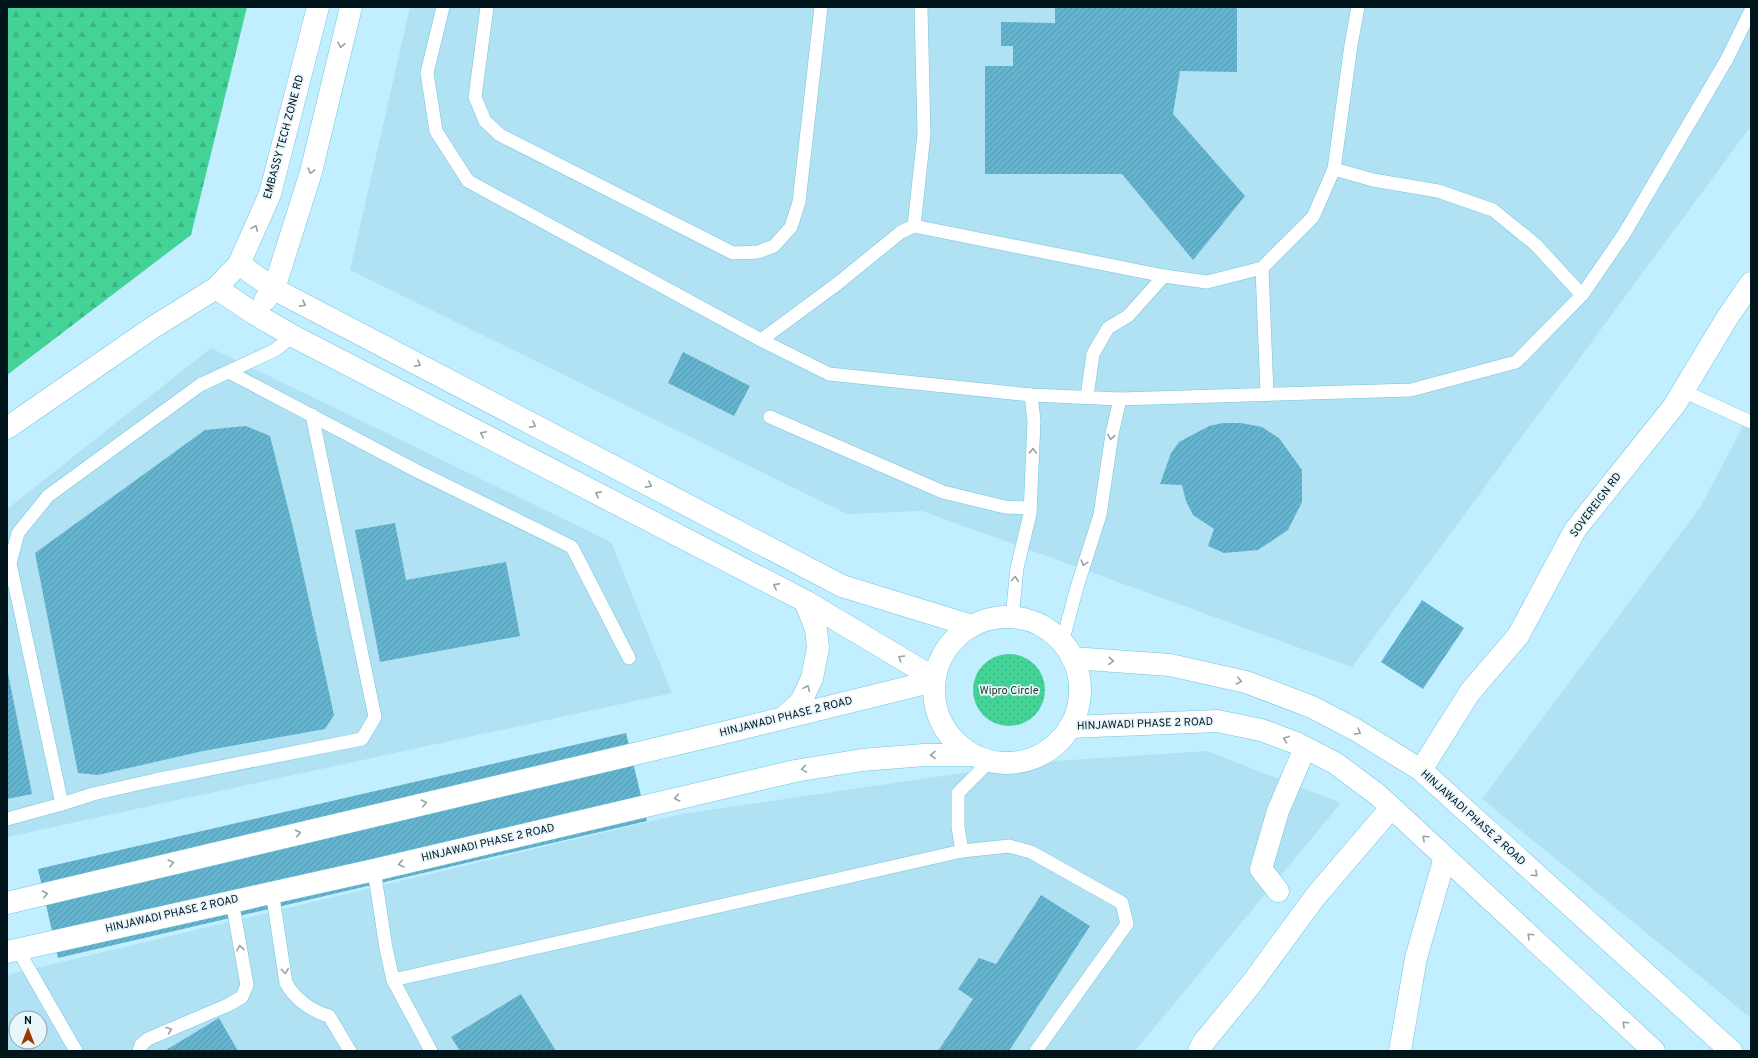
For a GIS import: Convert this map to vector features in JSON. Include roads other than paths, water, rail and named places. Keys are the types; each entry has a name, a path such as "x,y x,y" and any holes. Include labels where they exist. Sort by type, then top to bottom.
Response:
{"street":[{"name":"EMBASSY TECH ZONE RD","path":"7,428 152,328 216,288 239,264 270,194 318,7"},
{"path":"255,314 274,289 311,172 351,7"},
{"path":"239,264 274,289 842,586 972,626"},
{"name":"SOVEREIGN RD","path":"1421,770 1470,692 1518,636 1575,530 1674,406 1727,318 1751,283"},
{"path":"216,288 255,314 293,336 805,601 934,679"},
{"path":"783,718 801,702 812,678 818,648 816,629 805,601"},
{"path":"1012,618 1031,622 1048,630 1067,650 1078,675 1080,693 1077,711 1070,728 1059,742 1044,753 1027,760 1014,762 981,758 958,745 946,731 934,699 934,679 939,662 947,647 958,635 972,626 991,619 1012,618"},
{"name":"HINJAWADI PHASE 2 ROAD","path":"1067,650 1170,665 1246,682 1312,707 1356,730 1421,770 1731,1051"},
{"name":"HINJAWADI PHASE 2 ROAD","path":"7,903 783,718 934,679"},
{"name":"HINJAWADI PHASE 2 ROAD","path":"1070,728 1217,721 1261,730 1305,748 1335,763 1378,795 1654,1051"},
{"path":"1278,891 1261,869 1278,811 1305,748"},
{"name":"HINJAWADI PHASE 2 ROAD","path":"12,951 272,891 374,870 795,771 862,760 924,755 981,758"},
{"path":"1199,1051 1315,897 1391,808"},
{"path":"1400,1051 1416,958 1445,857"}],"lane":[{"path":"444,7 427,73 436,131 468,181 760,340 829,374 1031,395 1087,396 1120,399 1411,390 1516,362 1582,296 1624,234 1727,59 1751,10"},
{"path":"487,7 475,96 485,121 500,135 633,201 733,253 758,252 774,246 791,227 799,202 821,7"},
{"path":"914,226 924,134 921,7"},
{"path":"760,340 837,284 901,232 914,226 1164,276 1207,282 1262,268 1313,217 1334,169 1351,45 1358,7"},
{"path":"1334,169 1373,180 1438,191 1493,210 1536,245 1582,296"},
{"path":"1262,268 1267,394"},
{"path":"1087,396 1093,354 1108,328 1128,316 1164,276"},
{"path":"62,804 9,564 18,533 48,496 200,385 276,350 293,336"},
{"path":"229,372 415,470 572,547 629,658"},
{"path":"1683,391 1751,422"},
{"path":"1012,618 1016,568 1030,508 1034,421 1031,395"},
{"path":"1067,650 1077,587 1100,515 1112,434 1120,399"},
{"path":"7,819 93,794 155,780 362,739 375,717 312,415"},
{"path":"770,417 943,492 1005,507 1030,508"},
{"path":"962,851 958,827 958,793 981,758"},
{"path":"392,980 962,851 1009,846 1031,852 1122,903 1127,924 1036,1051"},
{"path":"374,870 392,980 430,1051"},
{"path":"272,891 286,984 292,993 307,1006 329,1016 350,1051"},
{"path":"139,1051 141,1045 148,1039 228,1005 242,997 247,985 232,900"},
{"path":"12,951 76,1051"}],"park label":[{"name":"Wipro Circle","path":"1009,691"}]}
